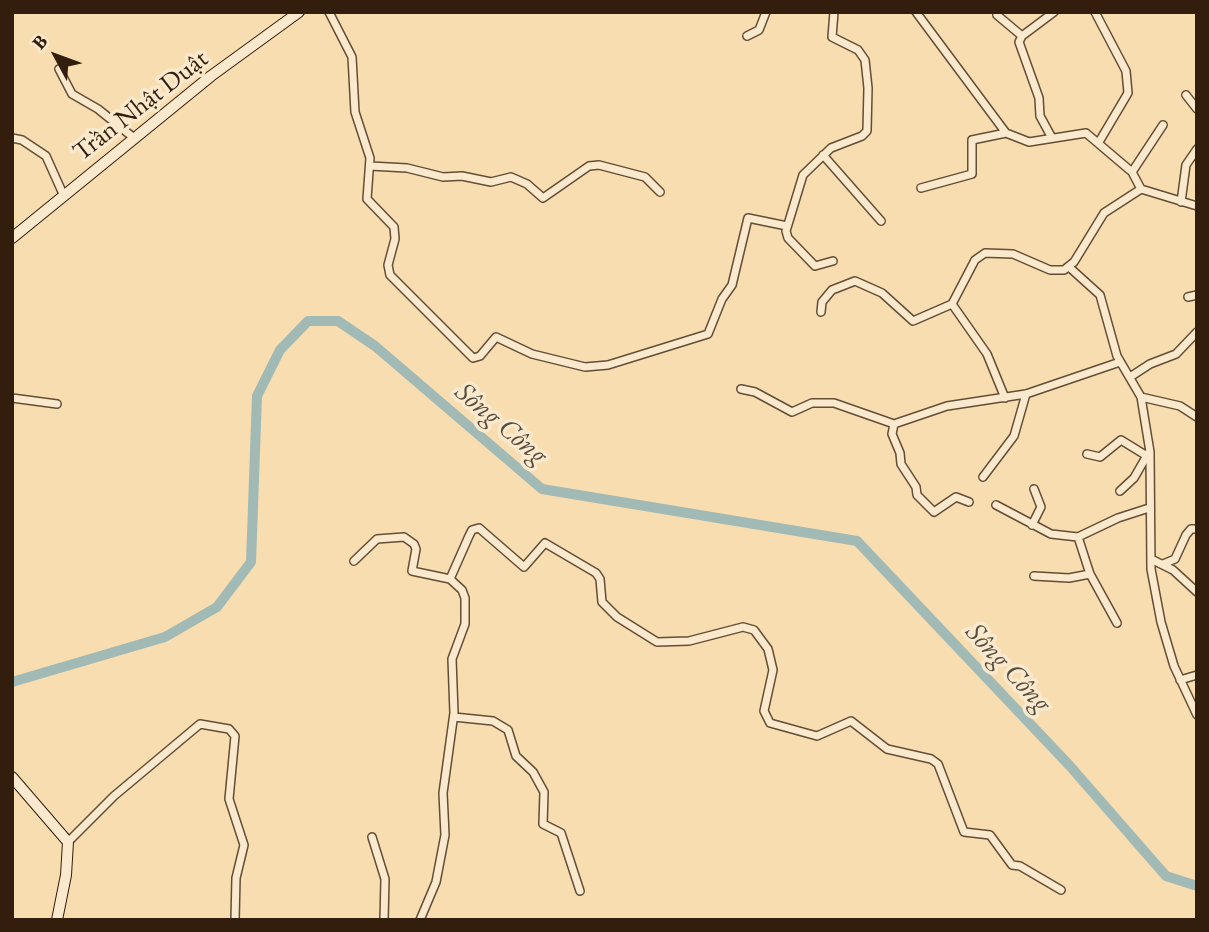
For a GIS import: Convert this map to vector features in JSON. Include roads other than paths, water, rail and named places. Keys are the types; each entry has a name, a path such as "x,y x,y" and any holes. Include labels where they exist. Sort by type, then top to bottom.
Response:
{"main road":[{"name":"Trần Nhật Duật","path":"12,238 211,76 299,12"},
{"path":"12,777 68,842 66,875 57,920"}],"street":[{"path":"329,12 352,57 355,112 369,149 367,199 394,227 395,239 388,265 390,275 473,358 480,356 496,337 532,354 585,367 605,365 708,334 722,299 732,285 748,218 787,226"},
{"path":"747,36 759,30 766,12"},
{"path":"833,261 817,266 812,264 788,238 787,226 800,180 823,155 867,131 868,88 865,60 858,50 832,37 834,12"},
{"path":"916,12 1006,133 1022,142 1080,132 1099,142 1132,172 1142,189 1197,206"},
{"path":"1052,138 1040,116 1039,98 1019,42 1022,36 1054,12"},
{"path":"1095,12 1126,71 1128,93 1099,142"},
{"path":"997,15 1022,36"},
{"path":"59,69 72,94 98,109 134,138"},
{"path":"1186,95 1197,109"},
{"path":"1132,172 1164,125"},
{"path":"921,188 972,174 972,141 1006,133"},
{"path":"12,138 22,140 46,156 63,194"},
{"path":"1181,202 1186,165 1197,149"},
{"path":"823,155 881,221"},
{"path":"370,166 407,168 443,177 462,176 491,182 511,177 527,184 542,198 589,166 599,165 645,177 660,192"},
{"path":"821,312 822,302 832,290 855,281 882,293 910,322 952,304 975,260 985,253 1013,254 1057,271 1069,267 1104,213 1142,189"},
{"path":"1069,267 1100,295 1120,362 1141,397 1148,454 1151,559 1163,630 1180,680 1197,715"},
{"path":"1188,297 1197,295"},
{"path":"952,304 988,354 1005,398"},
{"path":"1130,377 1150,364 1176,354 1197,332"},
{"path":"741,389 755,392 792,412 812,402 834,403 894,424 947,406 1026,394 1120,362"},
{"path":"983,477 1014,436 1026,394"},
{"path":"1141,397 1180,406 1197,417"},
{"path":"12,398 57,404"},
{"path":"894,424 892,434 900,453 901,464 916,487 917,495 934,512 956,497 970,502"},
{"path":"1087,454 1100,457 1121,440 1148,454"},
{"path":"1120,491 1134,478 1148,454"},
{"path":"1032,525 1041,508 1034,489"},
{"path":"996,505 1051,534 1078,537 1118,517 1149,508"},
{"path":"450,579 472,530 479,528 524,567 545,544 596,573 600,579 602,602 617,617 657,642 689,641 743,627 754,630 768,649 773,670 764,711 770,723 817,736 851,721 887,749 931,759 938,764 964,832 990,835 1012,865 1022,867 1061,890"},
{"path":"1163,564 1175,559 1186,535 1191,529 1197,528"},
{"path":"354,561 380,537 404,537 414,544 416,549 412,571 450,579 464,593 466,618 452,659 454,717 443,793 445,835 436,882 420,920"},
{"path":"1078,537 1090,574 1117,622"},
{"path":"1151,559 1163,564 1197,592"},
{"path":"1034,576 1070,578 1090,574"},
{"path":"1180,680 1197,676"},
{"path":"454,717 493,721 508,730 516,756 533,772 544,792 544,824 561,833 580,891"},
{"path":"68,842 114,796 200,724 229,729 235,736 229,799 244,845 236,878 235,920"},
{"path":"372,837 385,879 384,920"}],"waterway":[{"name":"Sông Công","path":"12,682 165,637 217,607 251,562 257,396 280,350 308,321 338,321 375,346 542,489 857,541 1069,765 1166,876 1197,886"}]}
